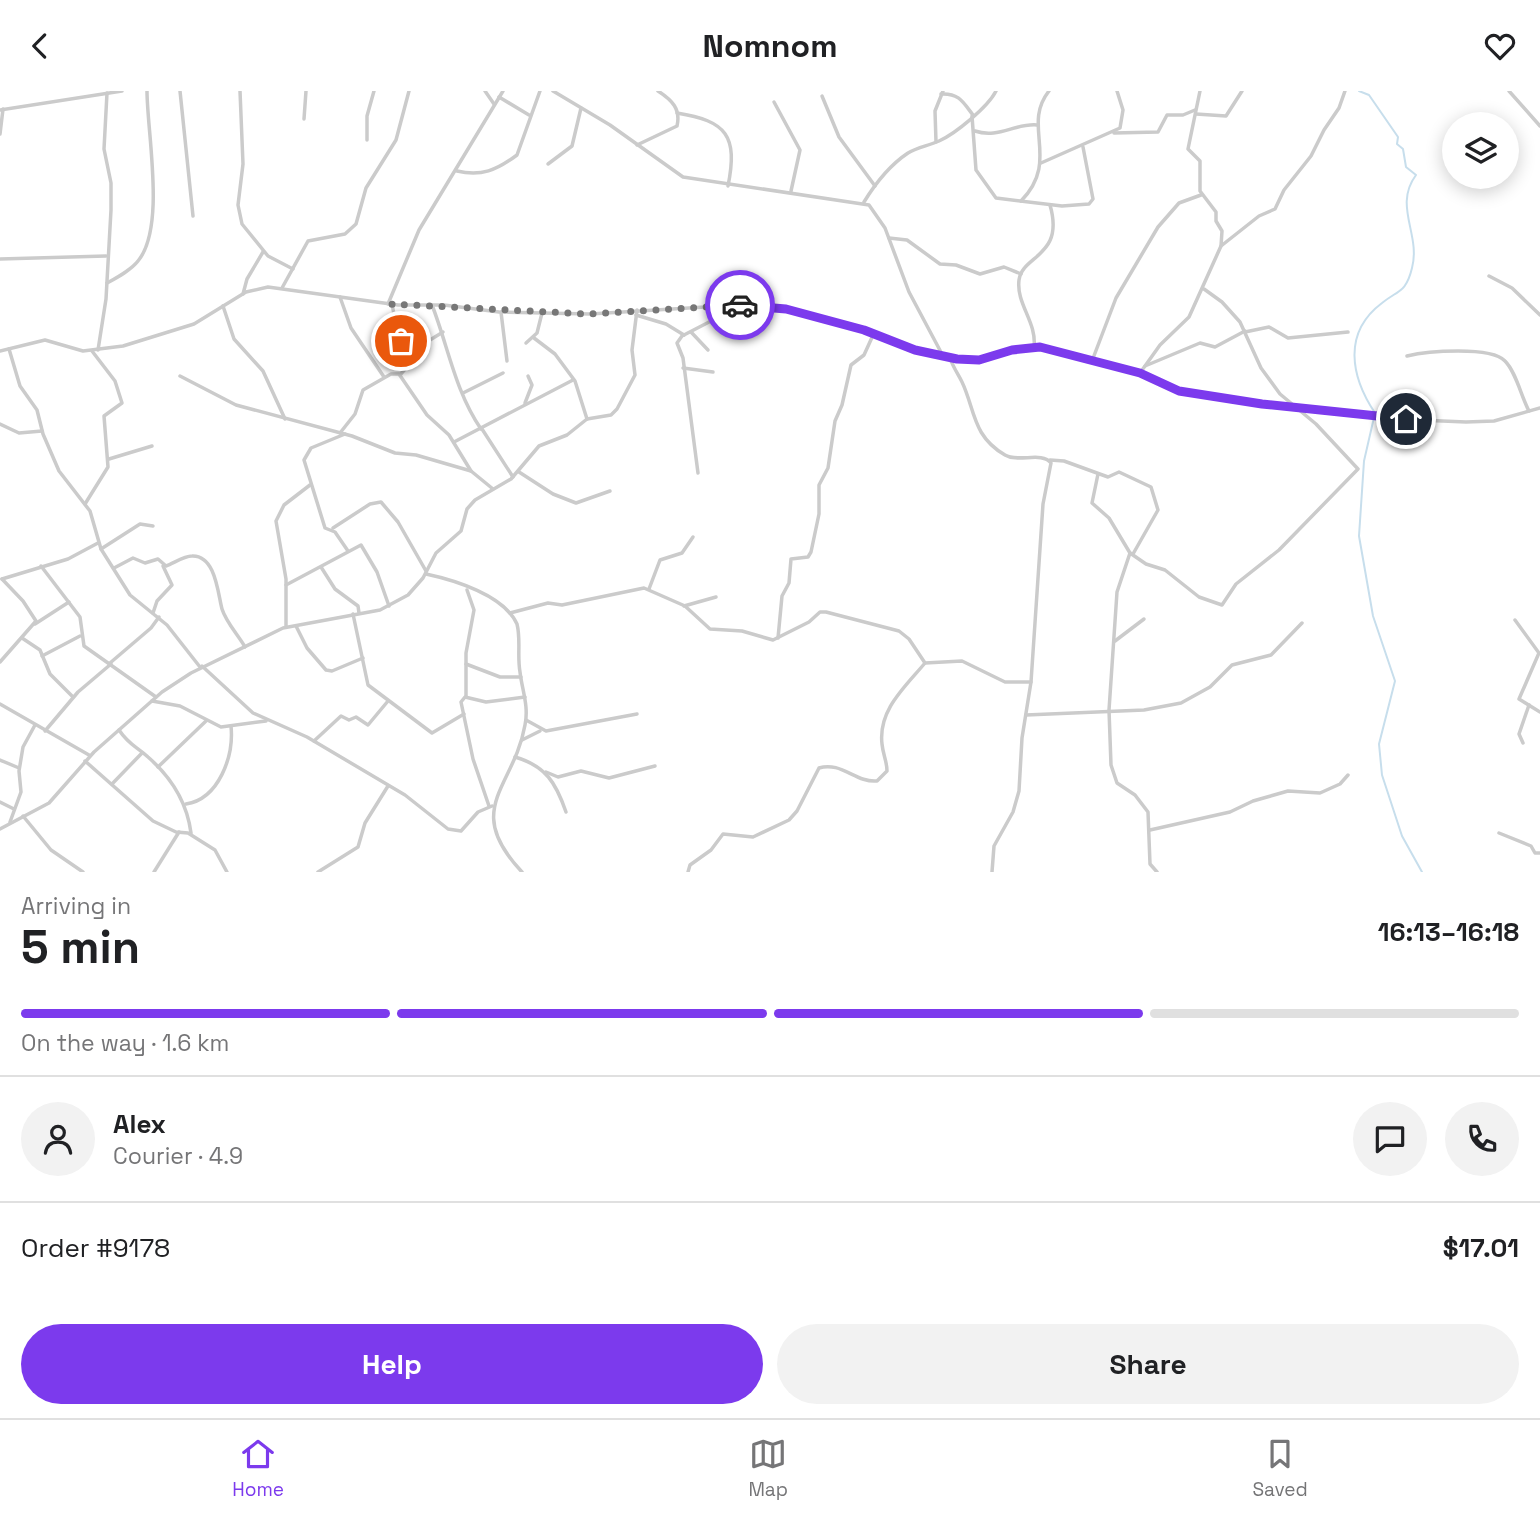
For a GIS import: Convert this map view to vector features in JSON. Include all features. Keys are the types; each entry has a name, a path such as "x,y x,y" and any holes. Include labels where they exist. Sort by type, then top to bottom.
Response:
{"street":[{"path":"0,134 2,110 122,91"},
{"path":"107,283 138,262 152,226 153,141 147,91"},
{"path":"180,91 193,216"},
{"path":"240,91 243,164 238,205 242,224 264,251 293,269"},
{"path":"304,119 306,91"},
{"path":"367,140 367,116 373,91"},
{"path":"282,288 308,241 345,234 356,224 366,188 396,140 409,91"},
{"path":"485,91 494,104"},
{"path":"400,375 411,362 411,353 398,335 390,304 419,230 503,91"},
{"path":"457,171 470,174 487,173 517,155 529,115 540,91"},
{"path":"554,91 682,177 728,186 791,191 821,199 864,202 872,208 888,238 916,308 943,356"},
{"path":"637,145 673,130 678,123 672,100 658,91"},
{"path":"864,202 906,155 956,130 996,91"},
{"path":"1021,201 1029,192 1041,163 1037,125 1041,102 1049,91"},
{"path":"1041,163 1120,128 1123,122 1117,91"},
{"path":"1140,373 1189,317 1204,289 1209,269 1221,246 1222,231 1216,221 1216,212 1201,195 1200,161 1188,149 1200,91"},
{"path":"1196,114 1226,116 1242,91"},
{"path":"1221,246 1259,216 1275,209 1284,190 1311,156 1324,129 1339,108 1345,91"},
{"path":"1509,91 1540,126"},
{"path":"936,142 934,120 942,92 961,98 973,115 978,175 996,198 1050,205 1092,201 1090,173 1083,146"},
{"path":"98,350 107,283 111,183 104,149 107,93"},
{"path":"822,96 839,137 875,187"},
{"path":"499,97 529,115"},
{"path":"774,102 800,150 791,191"},
{"path":"548,164 572,146 581,108"},
{"path":"1112,133 1158,132 1169,114 1183,115 1197,109"},
{"path":"677,113 708,118 720,128 732,148 734,158 728,186"},
{"path":"975,131 992,135 1024,124 1037,125"},
{"path":"1092,361 1116,299 1158,227 1179,203 1201,195"},
{"path":"1034,347 1035,333 1019,287 1021,274 1050,242 1053,219 1050,205"},
{"path":"888,238 907,240 940,264 956,265 980,274 1004,267 1021,274"},
{"path":"243,294 247,279 264,251"},
{"path":"0,259 107,256"},
{"path":"1489,276 1513,288 1540,315"},
{"path":"0,351 46,340 92,351 98,350 174,332 243,294 258,289 282,288 390,304 501,312 636,313 741,305 778,307 874,333 950,358 979,360 1012,350 1034,347 1140,373 1179,391 1292,407 1395,419 1466,422 1494,421 1540,408"},
{"path":"1098,474 1092,503 1109,518 1132,554 1146,564 1165,570 1210,603 1225,603 1236,585 1279,550 1358,469 1316,424 1292,407 1261,368 1245,332 1222,302 1204,289"},
{"path":"340,297 351,328 384,377"},
{"path":"432,305 443,332 447,356 467,406 513,477"},
{"path":"698,473 677,343 684,335 741,305"},
{"path":"223,306 234,339 262,371 286,419"},
{"path":"501,312 507,361"},
{"path":"526,343 534,338 542,313"},
{"path":"636,313 666,324 684,335"},
{"path":"0,829 49,803 85,761 119,730 156,697 201,667 286,627 389,606 408,595 426,573 436,553 461,531 467,509 475,500 519,473 532,451 567,435 587,419 611,415 627,393 635,372 632,350 636,313"},
{"path":"1143,367 1200,343 1216,347 1245,332 1269,327 1288,338 1348,332"},
{"path":"411,353 443,332"},
{"path":"691,333 709,350"},
{"path":"778,638 782,596 789,583 791,559 808,557 811,552 819,514 819,485 828,468 835,421 842,405 851,365 864,355 874,333"},
{"path":"534,338 555,354 573,380 587,419"},
{"path":"9,349 18,380 37,410 42,431 59,471 85,504 101,549 135,600 159,617 201,667 245,707 314,741 388,785 453,831 461,831 478,812 491,806 522,740 526,720 519,634 510,613 491,599 426,573 398,521 382,502 370,504 331,529 325,528 304,460 308,452 345,435"},
{"path":"85,504 108,467 104,416 121,406 122,401 115,381 92,351"},
{"path":"1407,356 1434,351 1497,355 1506,362 1529,412"},
{"path":"950,358 964,385 972,418 991,442 1008,457 1064,461 1108,477 1119,472 1154,492 1158,510 1132,554 1116,592 1109,711 1114,778 1142,803 1149,817 1150,830 1147,837 1153,871"},
{"path":"683,368 713,372"},
{"path":"340,433 355,414 362,391 396,373 427,415 454,442 471,471 493,489"},
{"path":"464,393 503,373"},
{"path":"180,376 236,404 340,433 395,453 416,455 471,471"},
{"path":"524,404 532,385 528,376"},
{"path":"454,442 573,380"},
{"path":"0,424 19,433 42,431"},
{"path":"109,459 152,446"},
{"path":"992,872 994,846 1013,812 1019,791 1031,682 1042,508 1050,460"},
{"path":"519,473 576,503 610,491"},
{"path":"286,627 286,585 276,521 284,505 310,485"},
{"path":"101,549 140,524 153,526"},
{"path":"331,529 348,551"},
{"path":"649,589 657,564 663,557 682,553 692,537"},
{"path":"1,579 68,559 98,543"},
{"path":"286,585 358,545 365,548 382,582 389,606"},
{"path":"163,566 191,556 206,564 220,591 223,612 245,647"},
{"path":"114,568 134,558 145,563 158,559 172,585 154,605 153,613"},
{"path":"41,566 80,617 84,646 156,697"},
{"path":"321,567 335,589 358,606 359,613"},
{"path":"1,579 23,601 35,624"},
{"path":"466,588 474,610 466,664 466,697 461,702 473,759 491,806 494,824 522,872"},
{"path":"510,613 548,603 562,605 603,594 649,589 684,606 710,629 778,638 809,622 820,612 826,612 899,631 909,639 925,663"},
{"path":"684,606 716,597"},
{"path":"0,662 35,624 69,602"},
{"path":"353,614 368,685 432,733 464,714"},
{"path":"45,731 73,697 151,628 159,617"},
{"path":"1115,642 1144,619"},
{"path":"1515,621 1539,653 1519,697 1540,712"},
{"path":"1026,715 1157,709 1188,700 1210,687 1228,667 1271,655 1301,623"},
{"path":"296,626 307,647 328,671 363,658"},
{"path":"42,656 81,636"},
{"path":"22,638 40,650 50,674 73,697"},
{"path":"688,872 690,865 711,850 723,834 753,837 789,820 797,811 819,768 840,768 868,781 877,781 887,771 882,730 893,700 925,663 962,661 1005,682 1031,682"},
{"path":"466,664 500,677 521,677"},
{"path":"466,697 486,702 525,698"},
{"path":"152,701 180,706 206,722 221,727 269,721"},
{"path":"314,741 341,716 349,720 356,717 368,725 388,701"},
{"path":"0,704 90,756"},
{"path":"1523,743 1519,734 1529,705"},
{"path":"522,740 542,730 637,714"},
{"path":"526,720 542,730"},
{"path":"158,767 206,722"},
{"path":"10,823 21,792 19,768 23,747 35,725"},
{"path":"186,804 201,799 225,770 231,753 231,726"},
{"path":"119,730 133,748 158,767 186,804 191,835"},
{"path":"113,784 142,753"},
{"path":"515,757 558,777 581,771 609,778 655,765"},
{"path":"0,760 19,768"},
{"path":"85,761 153,821 191,835 215,850 227,872"},
{"path":"545,772 558,789 566,812"},
{"path":"1150,830 1230,812 1253,801 1288,791 1321,793 1340,784 1349,775"},
{"path":"318,872 358,847 365,823 388,785"},
{"path":"0,802 15,809"},
{"path":"23,816 51,850 83,872"},
{"path":"154,872 180,832"},
{"path":"1499,834 1531,846 1535,853 1540,853"}],"waterway":[{"path":"1359,91 1369,95 1398,137 1397,144 1403,149 1406,167 1416,175 1407,198 1414,256 1410,276 1401,290 1369,315 1356,341 1354,356 1360,385 1375,413 1364,461 1359,536 1373,616 1395,681 1379,744 1382,775 1402,836 1422,872"}],"way so far":[{"path":"401,341 392,304 444,305 499,312 587,314 740,305"}],"route":[{"path":"740,305 778,307 810,318 864,330 915,350 957,359 979,360 1024,347 1040,347 1140,373 1179,391 1262,404 1406,419"}]}
